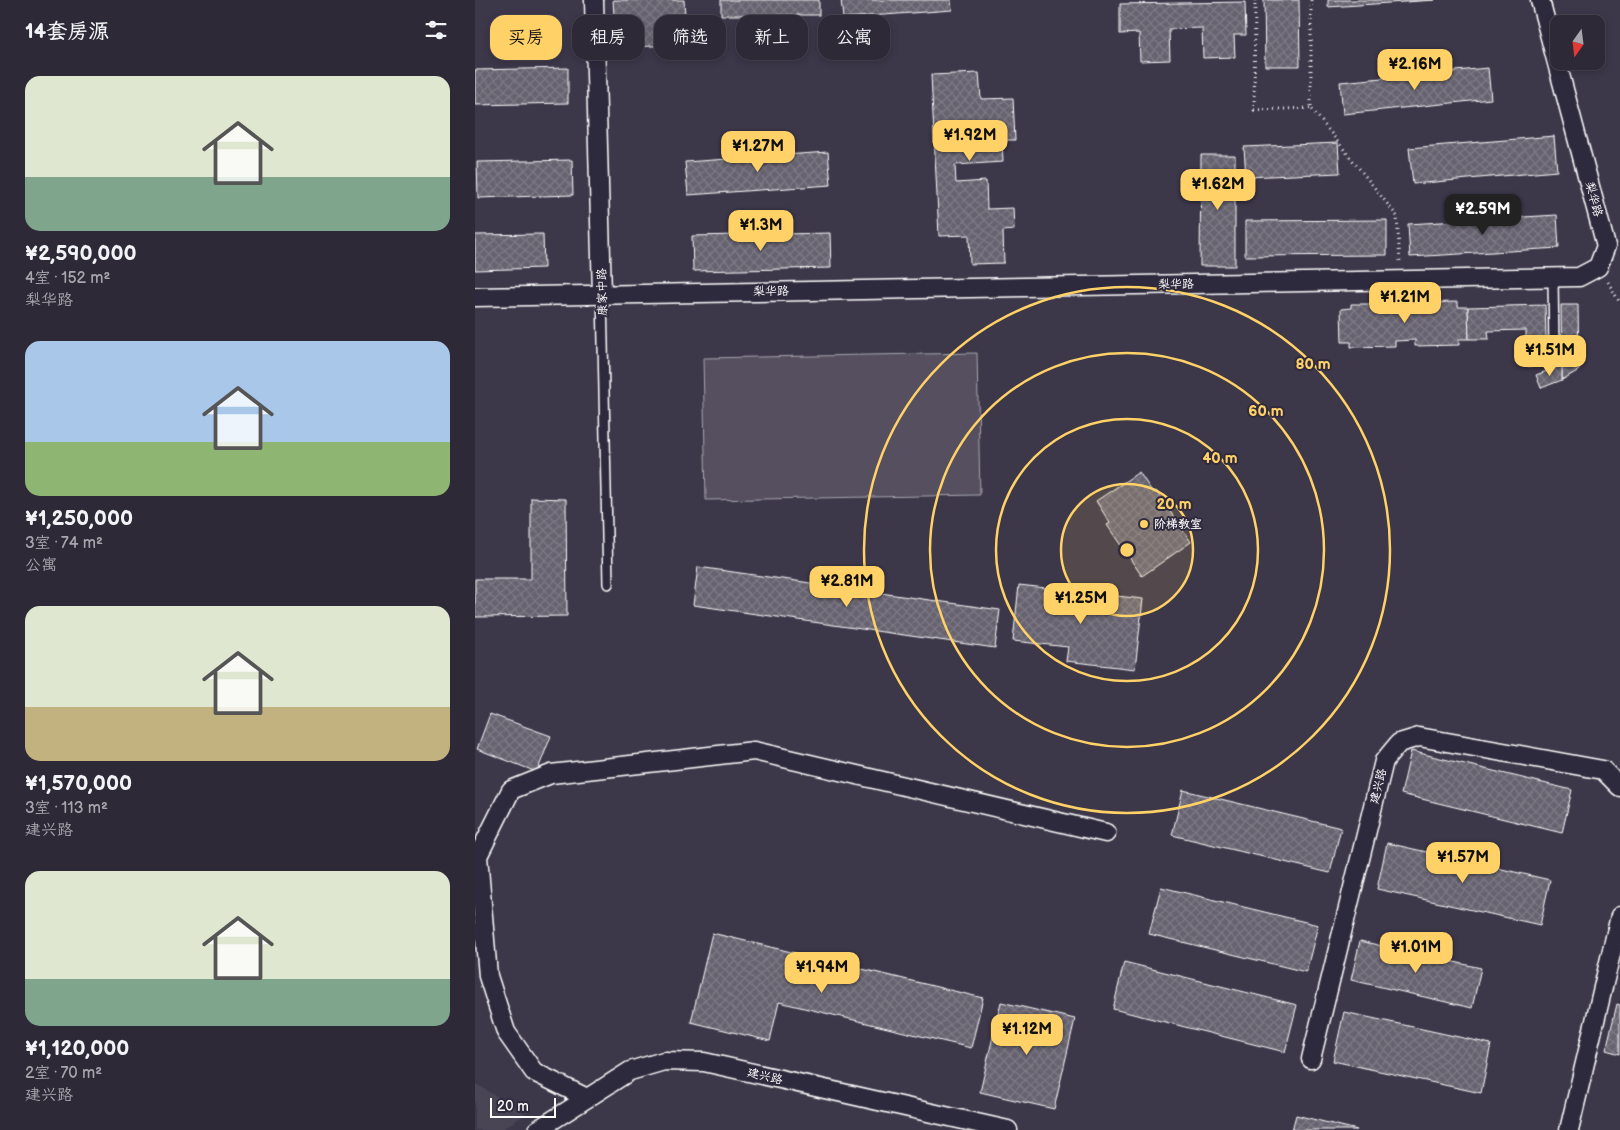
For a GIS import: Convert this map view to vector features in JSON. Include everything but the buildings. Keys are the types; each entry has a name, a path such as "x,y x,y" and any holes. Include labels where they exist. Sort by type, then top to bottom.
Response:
{"street":[{"name":"康家中路","path":"594,0 602,294"},
{"name":"梨华路","path":"475,297 1579,277 1598,267 1606,246 1541,0"},
{"name":"建兴路","path":"1311,1059 1384,761 1399,743 1419,737 1603,770 1620,787"},
{"path":"587,1098 534,1072 506,1032 487,976 478,856 511,790 551,774 755,751 1106,833"},
{"path":"1569,1130 1620,916"},
{"name":"建兴路","path":"537,1130 630,1071 664,1061 704,1062 1006,1130"}],"lane":[{"path":"1530,361 1554,352 1553,277"},
{"name":"康家中路","path":"602,294 608,584"}],"path":[{"path":"1255,0 1254,110 1311,108"},
{"path":"1311,0 1311,108 1397,216 1401,280"}],"shaded area":[{"path":"977,353 980,495 706,500 703,358"},
{"path":"475,1083 526,1114 501,1130 475,1130"}],"place":[{"name":"阶梯教室","path":"1144,524"}]}
